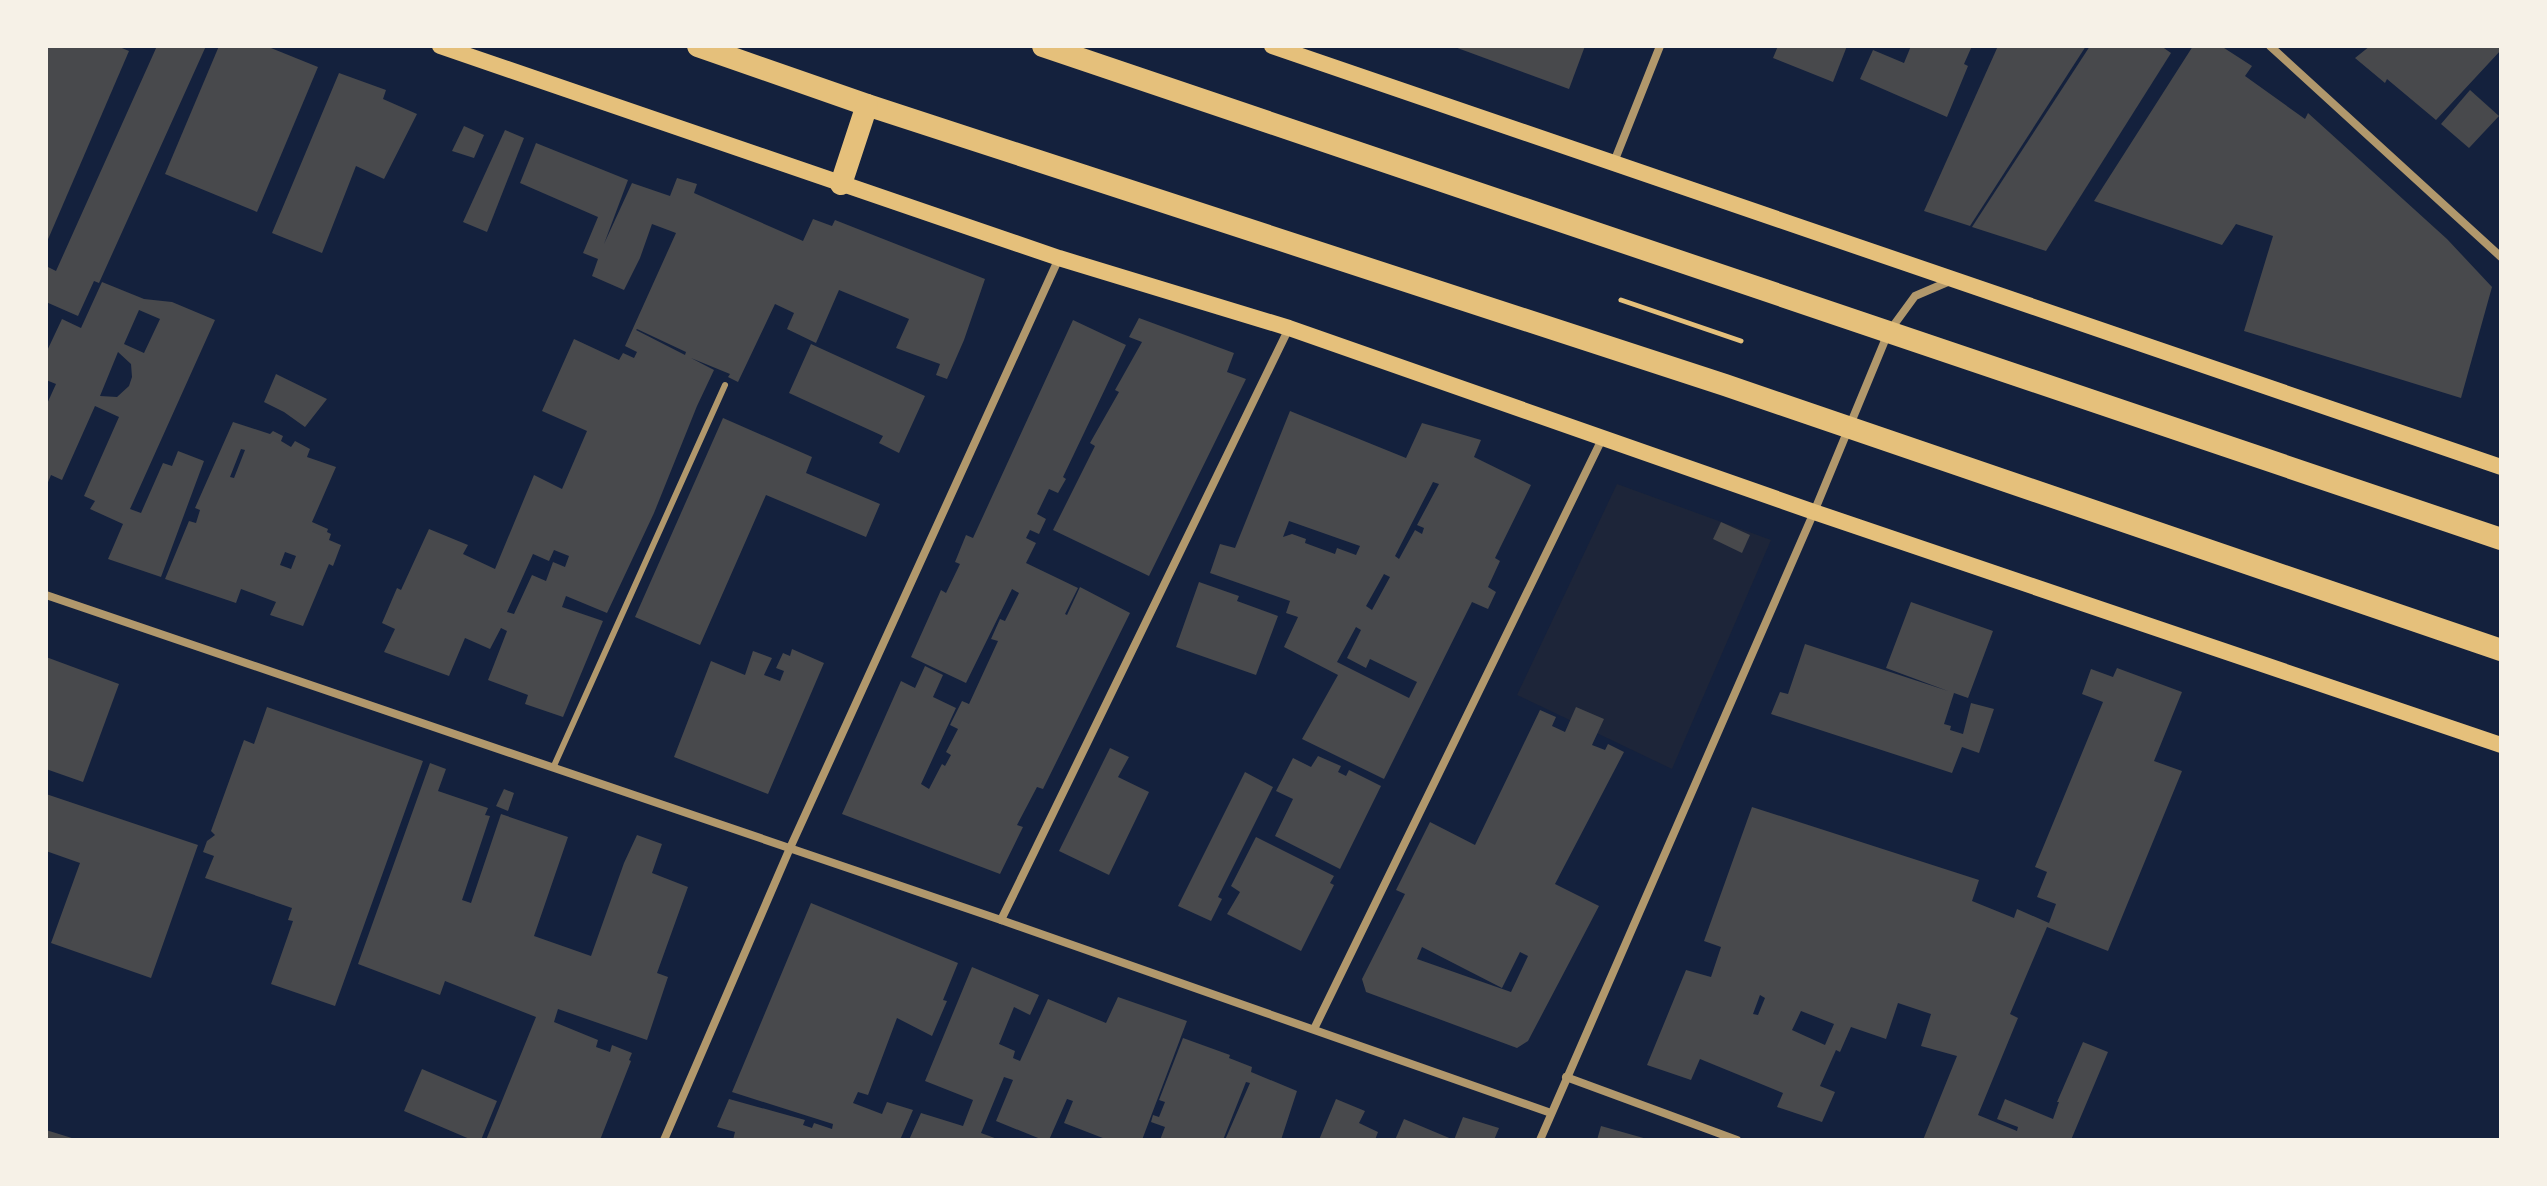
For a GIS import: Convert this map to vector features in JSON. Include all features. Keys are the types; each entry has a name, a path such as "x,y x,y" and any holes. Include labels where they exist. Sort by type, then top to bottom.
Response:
{"highway":[{"path":"698,46 867,105 1848,427 2501,650"},
{"path":"1043,46 2501,539"},
{"path":"841,184 867,105"}],"main road":[{"path":"440,46 1059,258 1289,328 1814,512 2501,745"},
{"path":"1272,46 2501,467"}],"street":[{"path":"1614,162 1660,46"},
{"path":"2270,46 2501,257"},
{"path":"664,1140 790,848 1059,258"},
{"path":"1540,1140 1814,512 1888,333 1915,296 1956,279"},
{"path":"1001,920 1289,328"},
{"path":"1314,1029 1603,437"},
{"path":"46,595 1001,920 1551,1113"},
{"path":"1566,1077 1737,1140"}],"lane":[{"path":"553,768 725,385"}],"path":[{"path":"1621,300 1741,341"}],"shaded area":[{"path":"1617,484 1771,540 1672,769 1517,695"}],"building":[{"path":"46,46 117,46 129,51 46,244"},
{"path":"157,46 206,46 99,283 94,281 78,316 46,302 46,266 56,271"},
{"path":"219,46 266,46 318,67 257,212 165,174"},
{"path":"1452,46 1585,46 1569,89"},
{"path":"1778,46 1847,46 1833,82 1773,58"},
{"path":"1911,46 1972,46 1964,64 1968,66 1947,117 1860,79 1873,50 1904,63"},
{"path":"1998,46 2086,46 1970,226 1924,211"},
{"path":"2090,46 2161,46 2171,53 2046,251 1972,227"},
{"path":"2193,46 2221,46 2252,66 2245,76 2305,119 2308,113 2447,239 2492,287 2461,398 2244,331 2273,236 2236,224 2222,245 2094,201"},
{"path":"2370,46 2501,46 2501,50 2436,120 2387,79 2385,83 2355,58"},
{"path":"339,73 386,90 383,99 417,114 384,179 356,166 322,253 272,233"},
{"path":"2470,90 2499,116 2469,148 2441,124"},
{"path":"464,126 484,135 474,158 452,151"},
{"path":"505,130 524,138 487,232 463,222"},
{"path":"536,143 628,180 604,244 632,183 670,196 677,178 697,184 694,193 803,241 813,219 832,226 835,220 985,279 947,379 936,375 940,364 896,348 909,319 839,290 816,343 787,329 794,313 775,304 738,382 728,377 730,374 691,358 714,370 654,513 607,613 566,596 562,607 603,621 563,717 525,704 528,695 488,680 507,631 501,628 490,649 465,638 449,676 384,652 395,629 382,623 429,529 468,545 463,554 495,569 534,475 562,489 587,431 542,411 574,339 619,360 623,353 634,358 637,352 625,346 676,233 652,224 624,290 592,276 598,259 583,253 598,217 520,183","holes":["636,330 686,352 685,355","554,550 569,556 565,567 553,562 546,581 532,575 514,614 507,612 533,554 549,561"]},
{"path":"102,282 144,299 172,302 215,320 130,509 141,513 163,463 172,466 178,451 204,461 161,577 108,559 123,524 90,509 95,501 84,496 119,417 95,406 62,480 51,475 46,487 46,406 56,384 46,380 46,353 62,319 81,328","holes":["139,310 160,319 144,353 124,344","118,352 131,364 129,386 117,397 100,396"]},
{"path":"1139,318 1234,353 1227,372 1246,379 1149,576 1053,530 1095,446 1090,443 1119,392 1115,390 1142,342 1129,337"},
{"path":"1073,320 1126,345 1063,477 1066,479 1058,493 1049,489 1037,514 1046,519 1039,534 1030,530 1026,538 1036,543 1026,563 1078,588 1067,615 1080,587 1130,613 1043,789 1037,787 1017,825 1023,827 1000,874 842,814 901,681 915,688 925,666 943,675 933,697 956,708 921,784 929,789 942,764 945,766 951,755 946,752 958,729 950,725 962,701 969,704 998,641 991,639 1000,619 1005,621 1019,593 1012,589 966,683 911,657 941,590 946,593 960,564 955,562 966,535 973,538"},
{"path":"811,344 925,396 899,453 879,443 883,436 789,393"},
{"path":"276,374 327,399 305,427 264,402"},
{"path":"1290,411 1406,458 1422,423 1481,440 1474,457 1531,485 1495,558 1500,561 1488,587 1496,592 1488,609 1472,602 1384,779 1302,739 1338,675 1284,647 1298,617 1286,613 1290,601 1210,573 1220,544 1235,548","holes":["1433,482 1439,484 1417,525 1424,528 1422,534 1415,530 1399,559 1395,556","1289,521 1360,546 1356,555 1337,548 1335,554 1305,543 1306,539 1292,534 1283,537","1384,574 1390,577 1372,610 1366,606","1356,627 1361,630 1347,658 1366,668 1370,659 1417,682 1409,698 1337,662"]},
{"path":"723,418 812,457 806,473 880,504 866,537 766,495 700,645 635,617"},
{"path":"233,422 270,434 273,431 283,436 281,441 291,447 295,441 310,449 307,457 336,467 312,522 328,529 327,532 331,534 329,540 341,545 333,566 329,564 303,626 270,615 276,602 241,589 236,603 165,579 189,521 196,523 200,510 195,508","holes":["241,449 245,450 234,478 230,477","285,552 296,556 291,569 280,565"]},
{"path":"1721,522 1750,535 1742,553 1713,539"},
{"path":"1199,582 1239,596 1237,601 1278,616 1256,675 1176,647"},
{"path":"1911,602 1993,631 1968,698 1954,693 1944,724 1951,726 1950,730 1963,734 1971,703 1994,709 1979,753 1962,747 1952,773 1771,714 1780,692 1788,694 1805,644 1948,691 1886,668"},
{"path":"792,649 824,663 768,794 674,757 711,661 745,675 753,651 772,658 764,675 780,681 784,671 776,668 783,653 790,656"},
{"path":"46,657 119,684 83,782 46,769"},
{"path":"2117,668 2182,692 2154,761 2182,771 2108,951 2047,927 2010,1014 2018,1018 1978,1115 2017,1131 2018,1127 1997,1119 2005,1099 2053,1119 2057,1102 2083,1042 2108,1052 2071,1140 1923,1140 1957,1056 1921,1046 1931,1014 1898,1003 1886,1039 1851,1027 1840,1052 1836,1050 1820,1086 1835,1092 1822,1122 1777,1107 1783,1093 1700,1059 1691,1080 1647,1065 1686,970 1711,977 1721,947 1704,941 1752,807 1979,880 1972,901 2014,918 2017,909 2049,923 2056,904 2037,897 2047,872 2035,867 2103,702 2082,694 2091,669 2113,677","holes":["1760,995 1765,998 1758,1015 1753,1014","1801,1011 1834,1024 1825,1045 1792,1030"]},
{"path":"267,707 423,761 335,1006 271,984 293,921 288,920 292,908 205,878 214,856 203,852 207,841 215,835 211,831 244,740 254,744"},
{"path":"1576,707 1604,719 1592,745 1605,750 1608,744 1624,752 1555,884 1599,906 1528,1041 1517,1048 1366,992 1362,979 1405,894 1396,890 1430,822 1475,845 1540,710 1556,717 1552,726 1565,732","holes":["1422,947 1502,988 1520,952 1528,956 1511,992 1417,959"]},
{"path":"1110,748 1129,757 1118,777 1149,792 1109,875 1059,851"},
{"path":"1318,756 1341,766 1338,772 1346,776 1349,770 1381,786 1340,869 1275,836 1293,799 1276,791 1293,758 1311,767"},
{"path":"430,763 446,769 438,791 488,808 485,815 490,816 462,900 471,903 501,814 568,837 534,936 591,956 637,835 662,844 652,873 688,887 657,973 668,977 647,1040 558,1009 554,1022 598,1040 596,1047 610,1052 612,1045 632,1053 600,1140 486,1140 536,1017 445,981 440,995 358,964"},
{"path":"1245,772 1273,787 1218,897 1222,899 1211,921 1178,906"},
{"path":"504,789 514,793 508,811 496,806"},
{"path":"46,794 198,845 151,978 51,943 80,863 46,851"},
{"path":"1256,837 1334,876 1330,883 1334,885 1301,951 1227,914 1240,892 1231,886"},
{"path":"811,903 958,963 932,1036 897,1018 868,1095 858,1092 853,1103 882,1114 887,1102 913,1110 900,1140 733,1140 735,1132 717,1127 729,1099 805,1120 803,1125 812,1128 814,1123 832,1129 833,1124 732,1092"},
{"path":"972,967 1039,995 1030,1015 1014,1007 999,1044 1015,1051 1013,1058 1020,1061 1048,999 1106,1023 1118,997 1187,1021 1142,1140 1108,1140 1064,1123 1073,1101 1067,1099 1049,1140 996,1121 1013,1080 1004,1077 981,1133 1000,1140 909,1140 921,1113 963,1126 973,1100 925,1081"},
{"path":"1183,1038 1230,1055 1229,1058 1252,1067 1251,1072 1297,1091 1281,1140 1225,1140 1250,1083 1246,1082 1223,1140 1160,1140 1165,1127 1151,1122 1153,1115 1159,1117 1165,1102 1159,1100"},
{"path":"422,1069 497,1101 481,1140 472,1140 404,1111"},
{"path":"1336,1099 1365,1111 1359,1123 1378,1132 1375,1140 1319,1140"},
{"path":"1463,1117 1499,1128 1494,1140 1454,1140"},
{"path":"1404,1119 1454,1140 1395,1140"},
{"path":"1601,1126 1647,1139 1647,1140 1597,1140"},
{"path":"46,1130 75,1139 75,1140 46,1140"}]}
